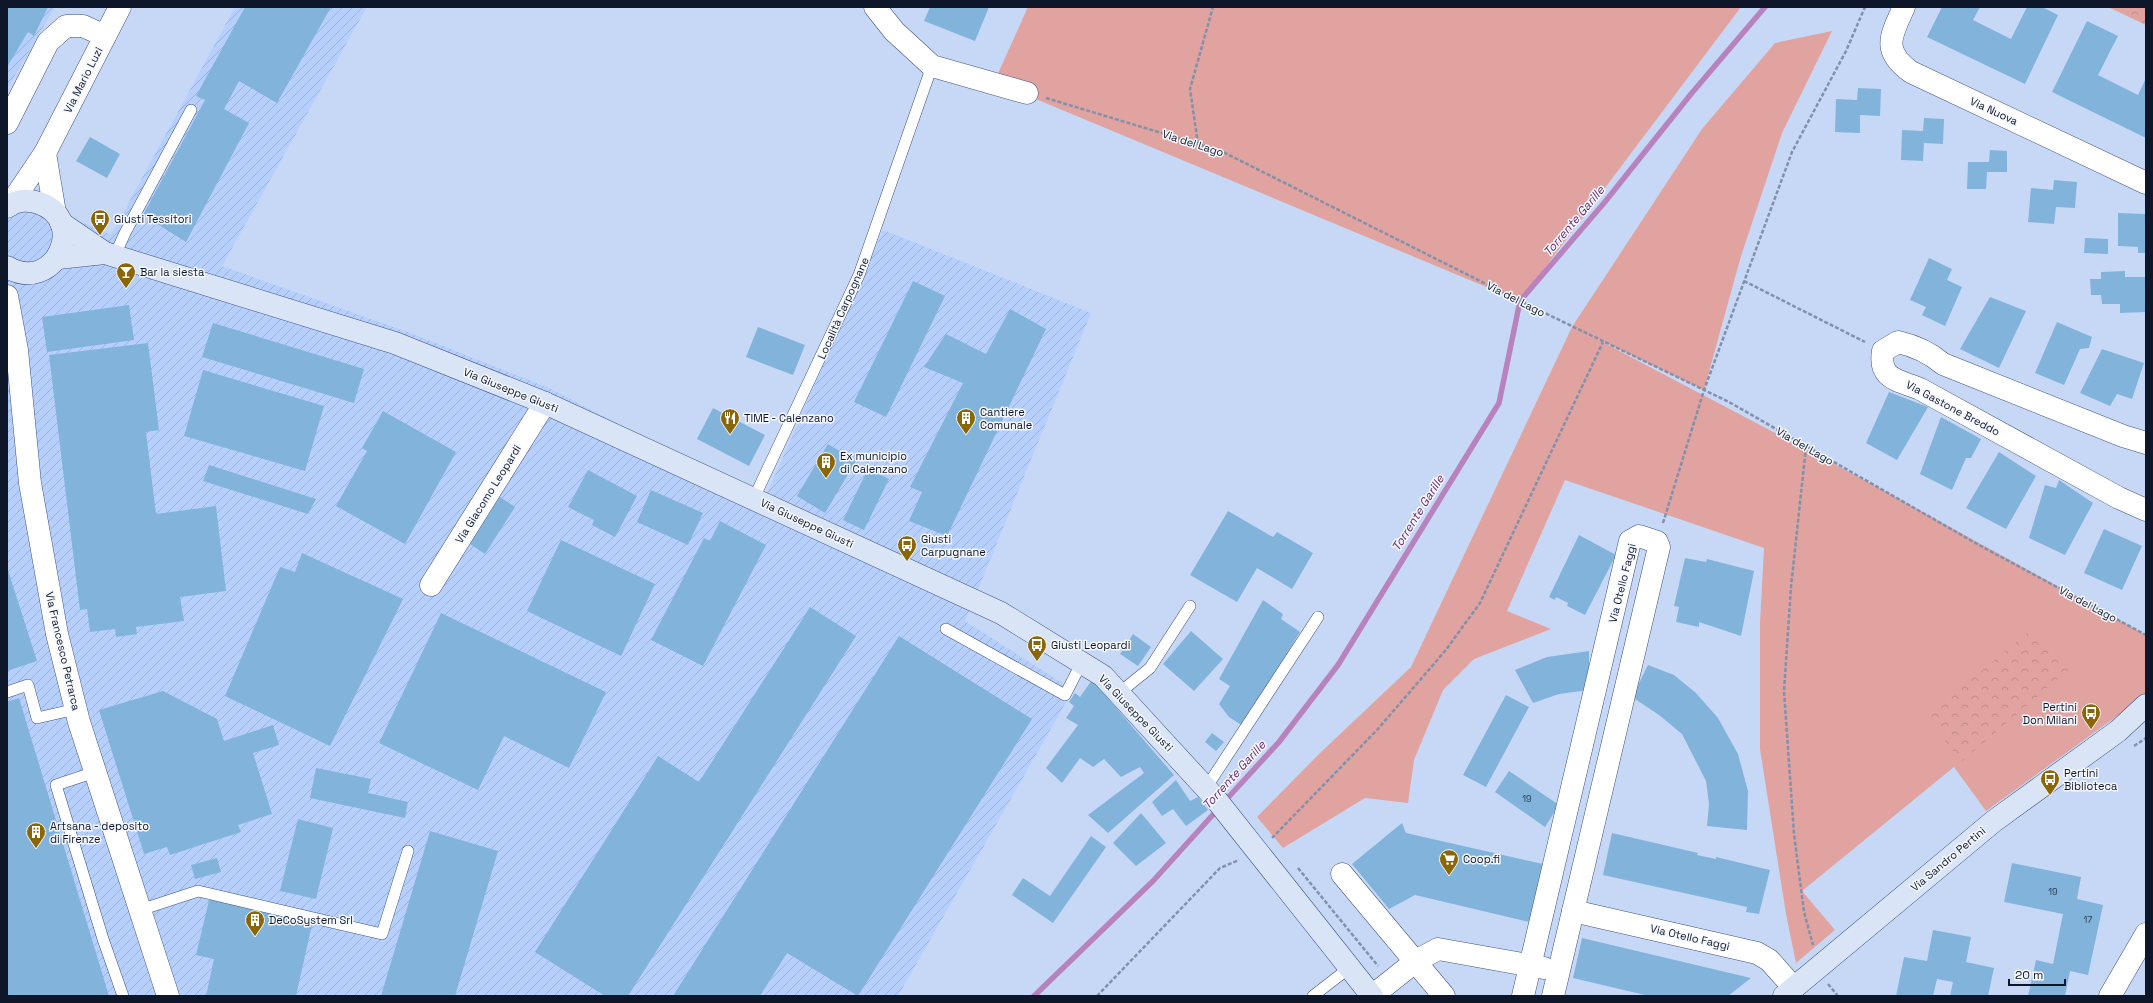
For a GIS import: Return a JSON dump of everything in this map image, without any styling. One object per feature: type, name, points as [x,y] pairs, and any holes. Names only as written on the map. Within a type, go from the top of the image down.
[{"type":"street","name":"Via Mario Luzi","points":[[9,206],[45,153],[120,7]]},
{"type":"street","points":[[875,7],[894,31],[932,66],[1027,93]]},
{"type":"street","name":"Via Nuova","points":[[1904,7],[1893,32],[1891,43],[1898,62],[1911,72],[2146,183]]},
{"type":"street","points":[[7,123],[48,42],[66,26],[83,26],[105,36]]},
{"type":"street","points":[[7,267],[14,271],[26,274],[38,272],[49,266],[58,258],[64,241],[45,153]]},
{"type":"street","name":"Via Giuseppe Giusti","points":[[9,206],[22,201],[34,201],[45,205],[58,218],[110,254],[394,343],[545,403],[1001,613],[1103,676],[1211,793],[1240,832],[1372,996]]},
{"type":"street","name":"Via Giuseppe Giusti","points":[[58,258],[110,254]]},
{"type":"street","name":"Via Francesco Petrarca","points":[[7,296],[17,350],[30,483],[57,634],[76,708],[95,772],[168,996]]},
{"type":"street","points":[[1883,351],[1898,342],[1912,345],[1930,352],[1943,364],[2146,443]]},
{"type":"street","name":"Via Gastone Breddo","points":[[1883,351],[1882,360],[1884,371],[1891,378],[1920,389],[2119,498],[2146,510]]},
{"type":"street","name":"Via Giacomo Leopardi","points":[[431,585],[545,403]]},
{"type":"street","name":"Via Otello Faggi","points":[[1523,996],[1560,846],[1630,541],[1639,536],[1657,542]]},
{"type":"street","points":[[1553,996],[1659,547],[1657,542]]},
{"type":"street","name":"Via Sandro Pertini","points":[[1789,992],[1994,821],[2118,731],[2146,705]]},
{"type":"street","name":"Via Sandro Pertini","points":[[2118,731],[2146,718]]},
{"type":"street","points":[[1560,846],[1586,852]]},
{"type":"street","points":[[1342,874],[1444,996]]},
{"type":"street","name":"Via Otello Faggi","points":[[1573,911],[1757,953],[1769,960],[1789,992]]},
{"type":"street","points":[[2110,996],[2146,934]]},
{"type":"street","points":[[1372,996],[1416,961],[1438,949],[1531,965],[1558,972]]},
{"type":"lane","name":"Località Carpognane","points":[[754,498],[860,275],[932,66]]},
{"type":"lane","points":[[110,254],[125,233],[192,110]]},
{"type":"lane","points":[[1119,693],[1150,668],[1190,606]]},
{"type":"lane","points":[[1211,793],[1237,743],[1318,617]]},
{"type":"lane","points":[[946,629],[1065,695],[1082,662]]},
{"type":"lane","points":[[7,692],[28,685],[37,718],[76,708]]},
{"type":"lane","points":[[95,772],[56,785],[103,939],[123,996]]},
{"type":"lane","points":[[140,910],[198,891],[382,934],[408,851]]},
{"type":"lane","points":[[1313,996],[1349,968]]},
{"type":"path","points":[[1198,144],[1190,89],[1213,7]]},
{"type":"path","points":[[1657,542],[1704,390],[1792,152],[1846,51],[1865,7]]},
{"type":"path","name":"Via del Lago","points":[[1027,93],[1221,151],[1602,342],[1729,402],[1972,541],[2146,635]]},
{"type":"path","points":[[1744,281],[1883,351]]},
{"type":"path","points":[[1098,996],[1220,868],[1241,859],[1273,837],[1377,730],[1445,651],[1480,603],[1602,342]]},
{"type":"path","points":[[1806,447],[1791,587],[1784,691],[1794,834],[1804,912],[1813,946]]},
{"type":"path","points":[[2133,746],[2146,738]]},
{"type":"path","points":[[1269,832],[1278,843]]},
{"type":"path","points":[[1297,866],[1390,981]]},
{"type":"path","points":[[1823,988],[1834,980]]},
{"type":"shaded area","points":[[7,7],[55,7],[7,89]]},
{"type":"shaded area","points":[[235,7],[367,7],[222,266],[413,334],[551,389],[764,500],[883,230],[1091,313],[965,621],[1073,690],[898,996],[7,996],[7,189],[111,235]]},
{"type":"green space","points":[[1028,7],[1741,7],[1520,301],[1007,87],[996,78]]},
{"type":"green space","points":[[2108,7],[2146,7],[2146,25]]},
{"type":"green space","points":[[1832,31],[1782,133],[1741,256],[1704,390],[1587,334],[1870,483],[2146,635],[2146,695],[1986,811],[1954,767],[1802,891],[1835,930],[1796,963],[1786,914],[1760,749],[1760,623],[1764,548],[1565,480],[1507,611],[1551,629],[1474,659],[1443,690],[1414,760],[1408,803],[1365,798],[1283,848],[1257,817],[1319,754],[1411,667],[1572,327],[1702,129],[1775,43]]},
{"type":"green space","points":[[2033,628],[2069,670],[1962,761],[1925,718]]},
{"type":"building","points":[[7,7],[48,7],[34,36],[28,32],[7,67]]},
{"type":"building","points":[[245,7],[331,7],[277,103],[239,81],[224,109],[249,123],[186,242],[143,215],[205,100],[196,96]]},
{"type":"building","points":[[930,7],[989,7],[975,41],[924,21]]},
{"type":"building","points":[[1942,7],[1980,7],[1973,20],[2011,39],[2027,7],[2042,7],[2058,15],[2025,84],[1927,37]]},
{"type":"building","points":[[2087,21],[2118,36],[2098,75],[2138,95],[2146,78],[2146,138],[2052,92]]},
{"type":"building","points":[[1858,88],[1881,89],[1880,116],[1860,115],[1860,133],[1835,132],[1836,99],[1857,100]]},
{"type":"building","points":[[1924,118],[1944,119],[1943,144],[1924,143],[1923,161],[1901,160],[1902,130],[1923,131]]},
{"type":"building","points":[[90,137],[120,154],[107,178],[76,161]]},
{"type":"building","points":[[1990,150],[2007,151],[2007,172],[1987,172],[1986,189],[1967,189],[1968,162],[1989,162]]},
{"type":"building","points":[[2054,180],[2077,182],[2075,208],[2056,207],[2054,224],[2028,222],[2031,188],[2053,190]]},
{"type":"building","points":[[2118,213],[2146,214],[2146,253],[2138,253],[2138,247],[2118,246]]},
{"type":"building","points":[[2085,238],[2108,239],[2108,254],[2084,253]]},
{"type":"building","points":[[1929,258],[1952,269],[1947,280],[1962,287],[1945,326],[1922,315],[1926,307],[1910,300]]},
{"type":"building","points":[[2125,271],[2125,277],[2146,277],[2146,312],[2120,313],[2120,304],[2102,304],[2101,295],[2091,295],[2090,279],[2101,279],[2101,272]]},
{"type":"building","points":[[913,281],[945,296],[886,417],[854,402]]},
{"type":"building","points":[[1990,297],[2026,311],[1999,368],[1960,349]]},
{"type":"building","points":[[129,305],[134,340],[47,352],[42,317]]},
{"type":"building","name":"Cantiere Comunale","points":[[1010,309],[1046,329],[947,536],[909,521],[922,492],[910,487],[963,383],[924,367],[946,334],[986,354]]},
{"type":"building","points":[[2057,322],[2092,337],[2089,348],[2080,349],[2064,385],[2035,373]]},
{"type":"building","points":[[213,323],[364,369],[354,403],[202,357]]},
{"type":"building","points":[[758,327],[805,345],[793,375],[746,357]]},
{"type":"building","points":[[148,343],[159,430],[146,432],[156,514],[216,506],[226,591],[180,597],[184,621],[136,627],[137,634],[116,637],[115,629],[90,632],[87,609],[80,610],[49,355]]},
{"type":"building","points":[[2102,349],[2144,363],[2132,399],[2117,394],[2110,406],[2080,393]]},
{"type":"building","points":[[203,370],[324,406],[305,471],[184,436]]},
{"type":"building","points":[[1889,392],[1928,407],[1897,460],[1866,443]]},
{"type":"building","points":[[713,408],[765,435],[749,466],[697,439]]},
{"type":"building","points":[[383,411],[456,452],[405,544],[336,506],[367,451],[362,448]]},
{"type":"building","points":[[1941,417],[1981,439],[1971,458],[1966,458],[1952,490],[1920,474]]},
{"type":"building","name":"Ex municipio di Calenzano","points":[[828,444],[856,461],[825,513],[797,496]]},
{"type":"building","points":[[1999,452],[2036,476],[2006,529],[1966,508]]},
{"type":"building","points":[[209,465],[316,499],[308,514],[203,481]]},
{"type":"building","points":[[868,469],[889,479],[864,530],[843,520]]},
{"type":"building","points":[[588,470],[637,496],[615,537],[592,525],[594,520],[568,507]]},
{"type":"building","points":[[2059,480],[2093,503],[2065,555],[2029,538],[2045,485],[2056,488]]},
{"type":"building","points":[[651,490],[703,513],[688,545],[637,522]]},
{"type":"building","points":[[500,497],[515,507],[485,554],[470,544]]},
{"type":"building","points":[[1228,511],[1273,537],[1277,532],[1313,553],[1292,589],[1257,568],[1237,602],[1190,575]]},
{"type":"building","points":[[720,521],[766,545],[703,666],[651,640],[704,538],[710,541]]},
{"type":"building","points":[[2104,529],[2142,546],[2122,590],[2084,573]]},
{"type":"building","points":[[1579,535],[1616,555],[1585,615],[1567,606],[1568,603],[1556,597],[1555,600],[1549,597]]},
{"type":"building","points":[[561,540],[655,584],[621,656],[527,611]]},
{"type":"building","points":[[302,553],[403,599],[330,746],[225,696],[280,567],[295,572]]},
{"type":"building","points":[[1685,558],[1706,562],[1707,559],[1754,571],[1741,636],[1699,622],[1699,627],[1676,622],[1679,607],[1674,606]]},
{"type":"building","points":[[7,567],[37,661],[7,671]]},
{"type":"building","points":[[1263,600],[1283,614],[1281,619],[1300,632],[1243,726],[1229,717],[1219,704],[1230,686],[1219,679]]},
{"type":"building","points":[[810,607],[856,636],[628,996],[605,996],[535,952],[658,756],[699,782]]},
{"type":"building","points":[[441,613],[606,692],[569,768],[504,736],[478,790],[379,743]]},
{"type":"building","points":[[1191,631],[1223,659],[1194,691],[1163,664]]},
{"type":"building","points":[[1133,634],[1151,647],[1138,666],[1120,654]]},
{"type":"building","points":[[899,636],[1032,719],[858,996],[787,953],[760,996],[673,996]]},
{"type":"building","points":[[1589,651],[1589,690],[1559,694],[1533,703],[1515,670],[1547,657]]},
{"type":"building","points":[[1648,665],[1674,675],[1696,693],[1718,718],[1738,754],[1748,791],[1747,830],[1707,826],[1709,804],[1706,781],[1682,734],[1659,715],[1632,697]]},
{"type":"building","points":[[1092,680],[1174,775],[1108,833],[1088,815],[1144,773],[1140,767],[1121,777],[1104,759],[1093,767],[1080,758],[1062,783],[1046,768],[1078,725],[1066,718],[1074,706],[1069,702],[1075,693],[1080,697]]},
{"type":"building","points":[[163,691],[217,719],[224,741],[273,725],[279,745],[253,753],[272,814],[238,825],[241,832],[170,855],[167,847],[144,854],[99,710]]},
{"type":"building","points":[[1506,695],[1529,707],[1486,787],[1463,775]]},
{"type":"building","name":"Artsana - deposito di Firenze","points":[[19,698],[109,996],[7,996],[7,702]]},
{"type":"building","points":[[1212,733],[1224,742],[1216,751],[1205,742]]},
{"type":"building","points":[[316,768],[371,779],[368,793],[408,802],[405,818],[310,798]]},
{"type":"building","points":[[1509,771],[1559,805],[1545,827],[1495,792]]},
{"type":"building","points":[[1176,780],[1190,801],[1198,797],[1208,810],[1186,826],[1173,809],[1162,816],[1152,802]]},
{"type":"building","points":[[1141,813],[1166,843],[1136,866],[1113,843]]},
{"type":"building","points":[[298,819],[333,828],[316,899],[280,891]]},
{"type":"building","points":[[1402,823],[1406,833],[1543,864],[1529,922],[1415,895],[1389,909],[1352,864]]},
{"type":"building","points":[[430,831],[498,851],[455,996],[381,996]]},
{"type":"building","points":[[1612,833],[1698,853],[1697,855],[1716,859],[1716,857],[1770,870],[1759,914],[1746,912],[1747,907],[1603,875]]},
{"type":"building","points":[[1091,836],[1106,847],[1053,923],[1012,895],[1023,878],[1050,896]]},
{"type":"building","points":[[217,858],[221,872],[195,879],[191,865]]},
{"type":"building","points":[[2012,863],[2081,877],[2077,899],[2103,905],[2088,975],[2070,971],[2065,996],[2028,996],[2036,960],[2053,964],[2063,914],[2004,902]]},
{"type":"building","name":"DeCoSystem Srl","points":[[210,896],[313,920],[296,996],[206,996],[214,959],[196,955]]},
{"type":"building","points":[[1933,930],[1971,937],[1966,962],[1994,968],[1988,996],[1950,996],[1953,982],[1937,979],[1933,996],[1896,996],[1904,957],[1927,961]]},
{"type":"building","points":[[1582,938],[1751,978],[1728,996],[1649,996],[1573,978]]},
{"type":"waterway","name":"Torrente Garille","points":[[1224,802],[1279,742],[1338,665],[1499,403],[1520,301],[1604,203],[1691,94],[1765,7]]},
{"type":"waterway","name":"Torrente Garille","points":[[1034,996],[1153,881],[1219,808]]},
{"type":"place","name":"Giusti Tessitori","points":[[100,236]]},
{"type":"place","name":"Bar la siesta","points":[[126,289]]},
{"type":"place","name":"TIME - Calenzano","points":[[730,435]]},
{"type":"place","name":"Cantiere Comunale","points":[[966,435]]},
{"type":"place","name":"Ex municipio di Calenzano","points":[[826,479]]},
{"type":"place","name":"Giusti Carpugnane","points":[[907,562]]},
{"type":"place","name":"Giusti Leopardi","points":[[1037,662]]},
{"type":"place","name":"Pertini Don Milani","points":[[2091,730]]},
{"type":"place","name":"Pertini Biblioteca","points":[[2050,796]]},
{"type":"place","name":"Artsana - deposito di Firenze","points":[[36,849]]},
{"type":"place","name":"Coop.fi","points":[[1449,876]]},
{"type":"place","name":"DeCoSystem Srl","points":[[255,937]]}]
